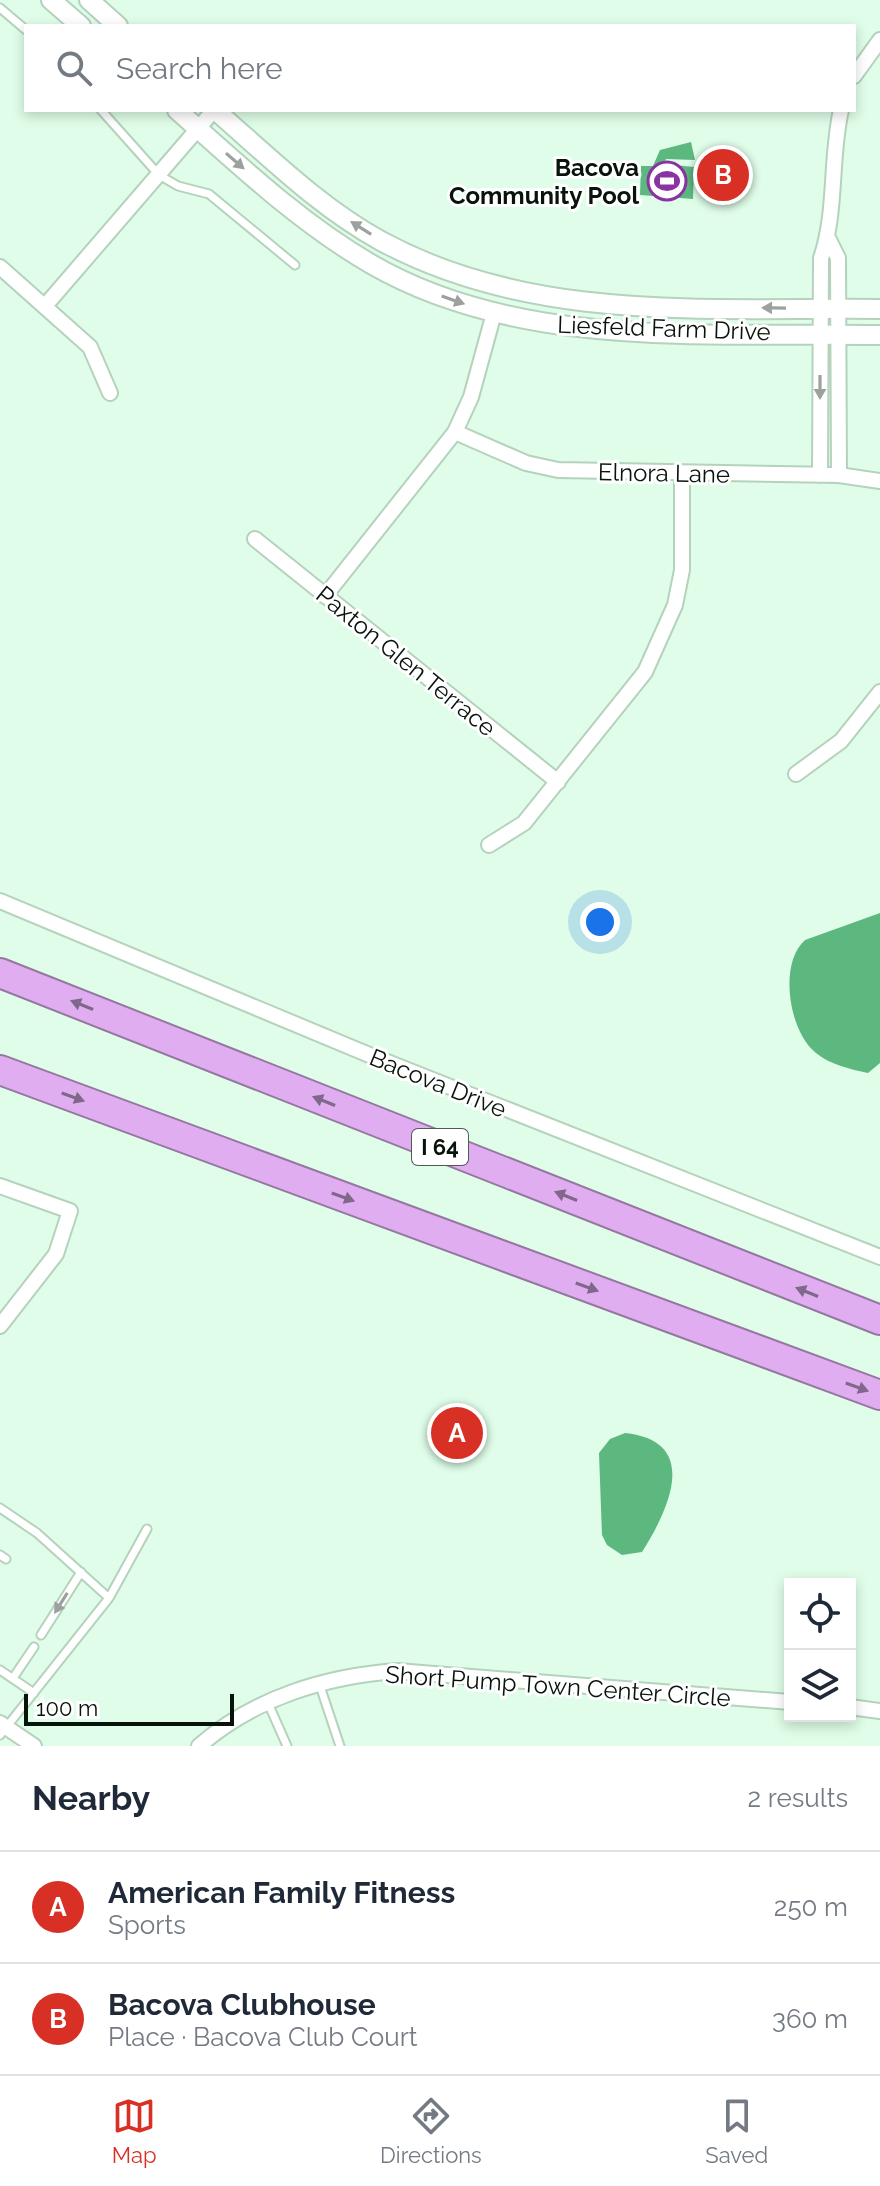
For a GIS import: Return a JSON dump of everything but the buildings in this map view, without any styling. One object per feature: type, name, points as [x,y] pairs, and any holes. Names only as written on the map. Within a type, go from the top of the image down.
[{"type":"highway","name":"I 64","points":[[0,973],[880,1320]]},
{"type":"highway","points":[[0,1070],[880,1395]]},
{"type":"street","points":[[51,0],[79,24]]},
{"type":"street","points":[[89,0],[116,24]]},
{"type":"street","points":[[856,73],[880,40]]},
{"type":"street","name":"Liesfeld Farm Drive","points":[[179,112],[301,219],[338,244],[410,284],[494,313],[606,330],[880,335]]},
{"type":"street","points":[[45,306],[212,112]]},
{"type":"street","name":"Liesfeld Farm Drive","points":[[216,112],[353,224],[417,259],[487,285],[526,295],[597,304],[880,309]]},
{"type":"street","points":[[839,475],[830,334],[830,309],[838,258],[828,238],[831,178],[841,112]]},
{"type":"street","points":[[0,267],[90,347],[98,358],[110,393]]},
{"type":"street","points":[[325,596],[455,432],[471,397],[494,313]]},
{"type":"street","points":[[820,475],[830,334]]},
{"type":"street","name":"Elnora Lane","points":[[455,432],[526,463],[558,470],[839,475],[880,481]]},
{"type":"street","points":[[489,845],[524,823],[624,701],[661,640],[682,570],[682,473]]},
{"type":"street","name":"Paxton Glen Terrace","points":[[255,539],[558,782]]},
{"type":"street","points":[[796,774],[841,741],[880,692]]},
{"type":"street","name":"Bacova Drive","points":[[0,901],[382,1060],[880,1257]]},
{"type":"street","points":[[0,1186],[70,1211],[56,1254],[0,1326]]},
{"type":"street","name":"Short Pump Town Center Circle","points":[[199,1746],[224,1726],[268,1703],[319,1683],[375,1672],[417,1671],[784,1702]]},
{"type":"street","points":[[856,1708],[880,1711]]},
{"type":"street","points":[[2,1728],[34,1746]]},
{"type":"lane","points":[[0,8],[24,28]]},
{"type":"lane","points":[[103,112],[159,175],[178,186],[209,194],[295,265]]},
{"type":"lane","points":[[0,1508],[37,1533],[109,1598]]},
{"type":"lane","points":[[2,1728],[34,1693],[109,1598],[147,1529]]},
{"type":"lane","points":[[41,1635],[81,1572]]},
{"type":"lane","points":[[13,1678],[34,1647]]},
{"type":"lane","points":[[0,1670],[34,1693]]},
{"type":"lane","points":[[319,1683],[340,1746]]},
{"type":"lane","points":[[268,1703],[287,1746]]},
{"type":"shaded area","name":"Bacova Community Pool","points":[[691,142],[695,160],[666,159],[664,164],[694,167],[693,199],[640,195],[641,166],[653,166],[660,150]]},
{"type":"shaded area","points":[[880,913],[880,1063],[868,1073],[828,1061],[807,1043],[794,1014],[789,981],[797,951],[805,940]]},
{"type":"shaded area","points":[[625,1433],[649,1439],[664,1449],[671,1463],[672,1480],[661,1517],[642,1552],[622,1555],[607,1545],[602,1535],[599,1453],[610,1439]]},
{"type":"place","name":"Bacova Clubhouse","points":[[723,175]]},
{"type":"place","name":"Bacova Community Pool","points":[[667,181]]},
{"type":"place","name":"American Family Fitness","points":[[457,1433]]}]
